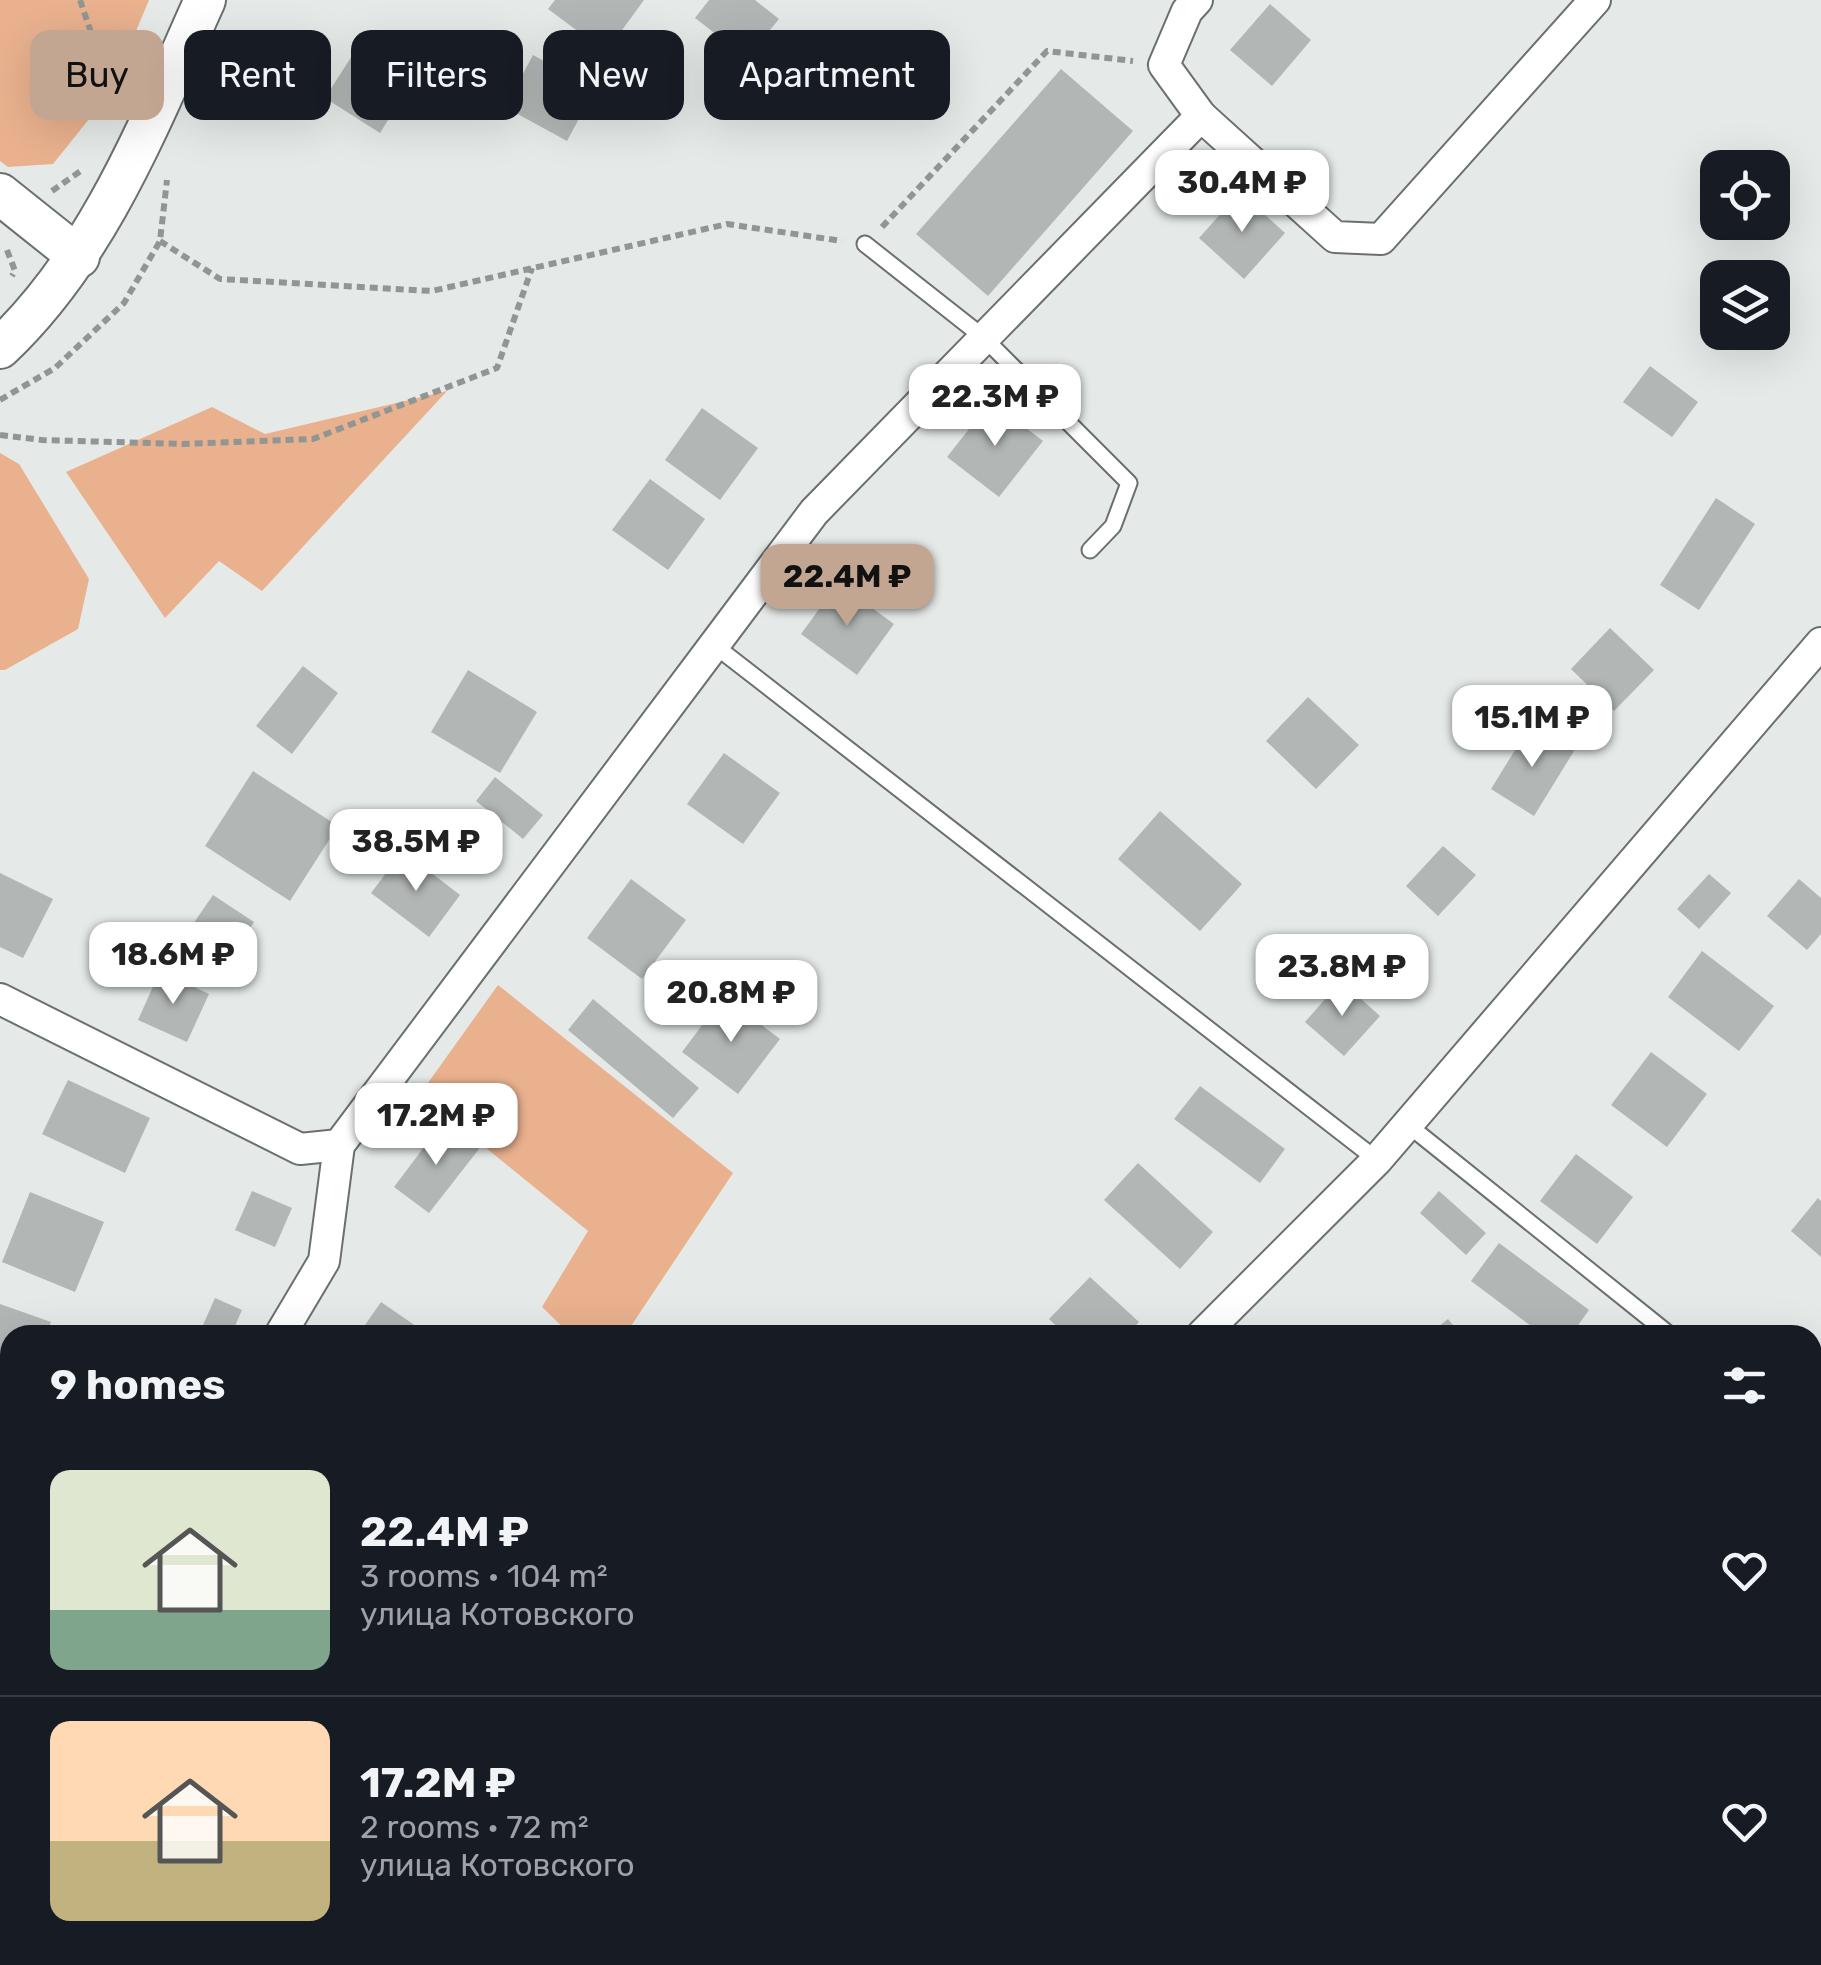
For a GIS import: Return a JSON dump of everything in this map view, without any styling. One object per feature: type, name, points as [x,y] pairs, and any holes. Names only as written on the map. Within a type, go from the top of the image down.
[{"type":"main road","points":[[0,348],[79,257],[158,105],[205,0]]},
{"type":"main road","points":[[0,194],[79,257]]},
{"type":"street","points":[[1197,0],[1187,11],[1164,65],[1201,116],[1335,238],[1381,240],[1595,0]]},
{"type":"street","points":[[286,1325],[324,1261],[338,1146],[814,512],[1201,116]]},
{"type":"street","points":[[1212,1325],[1376,1160],[1821,644]]},
{"type":"street","points":[[0,999],[300,1149],[338,1146]]},
{"type":"lane","points":[[865,244],[984,337],[1129,483],[1113,526],[1090,550]]},
{"type":"lane","points":[[714,645],[1376,1160]]},
{"type":"lane","points":[[1407,1124],[1658,1325]]},
{"type":"path","points":[[80,0],[90,30]]},
{"type":"path","points":[[160,241],[220,279],[432,291],[727,224],[865,244],[1047,51],[1164,65]]},
{"type":"path","points":[[48,193],[92,162]]},
{"type":"path","points":[[0,400],[55,368],[124,304],[160,241],[168,172]]},
{"type":"path","points":[[5,244],[14,271],[7,286]]},
{"type":"path","points":[[0,434],[42,440],[183,444],[313,439],[496,368],[532,268]]},
{"type":"shaded area","points":[[0,0],[149,0],[136,30],[30,30],[30,120],[88,120],[53,164],[8,167],[0,161]]},
{"type":"shaded area","points":[[447,391],[262,591],[219,561],[165,618],[66,472],[212,407],[265,434]]},
{"type":"shaded area","points":[[0,453],[19,464],[89,579],[78,629],[5,670],[0,670]]},
{"type":"shaded area","points":[[498,985],[733,1173],[632,1325],[561,1325],[542,1307],[588,1231],[420,1094]]},
{"type":"building","points":[[555,0],[644,0],[622,30],[576,30],[548,9]]},
{"type":"building","points":[[709,0],[755,0],[779,19],[770,30],[711,30],[695,18]]},
{"type":"building","points":[[1270,4],[1311,40],[1272,86],[1230,50]]},
{"type":"building","points":[[533,55],[543,60],[543,120],[578,120],[567,141],[523,117],[523,74]]},
{"type":"building","points":[[351,57],[351,115],[331,102],[331,89]]},
{"type":"building","points":[[1061,69],[1133,131],[988,296],[916,234]]},
{"type":"building","points":[[360,120],[388,120],[380,133]]},
{"type":"building","points":[[1240,192],[1285,233],[1244,279],[1199,238]]},
{"type":"building","points":[[1650,366],[1698,402],[1672,437],[1623,402]]},
{"type":"building","points":[[991,401],[1043,441],[999,497],[947,457]]},
{"type":"building","points":[[702,408],[758,448],[720,500],[665,460]]},
{"type":"building","points":[[650,479],[705,519],[668,570],[612,530]]},
{"type":"building","points":[[1716,498],[1755,524],[1699,610],[1660,585]]},
{"type":"building","points":[[838,583],[894,624],[857,675],[801,634]]},
{"type":"building","points":[[1610,628],[1654,670],[1614,711],[1571,669]]},
{"type":"building","points":[[303,666],[338,693],[292,754],[256,726]]},
{"type":"building","points":[[468,670],[537,712],[500,773],[431,732]]},
{"type":"building","points":[[1308,697],[1359,745],[1316,789],[1266,741]]},
{"type":"building","points":[[1531,724],[1574,751],[1534,816],[1491,789]]},
{"type":"building","points":[[724,753],[780,793],[743,844],[687,804]]},
{"type":"building","points":[[253,771],[338,826],[290,901],[205,846]]},
{"type":"building","points":[[495,777],[543,815],[523,839],[476,801]]},
{"type":"building","points":[[1160,811],[1242,884],[1200,931],[1118,859]]},
{"type":"building","points":[[1443,846],[1476,875],[1438,916],[1406,886]]},
{"type":"building","points":[[403,851],[460,895],[429,937],[371,893]]},
{"type":"building","points":[[0,873],[53,899],[23,958],[0,947]]},
{"type":"building","points":[[1709,874],[1731,893],[1699,929],[1677,909]]},
{"type":"building","points":[[631,879],[686,920],[642,979],[587,938]]},
{"type":"building","points":[[1799,879],[1821,898],[1821,934],[1807,950],[1767,916]]},
{"type":"building","points":[[213,895],[254,922],[224,967],[182,940]]},
{"type":"building","points":[[1702,951],[1774,1006],[1739,1051],[1668,997]]},
{"type":"building","points":[[160,971],[209,994],[187,1042],[138,1020]]},
{"type":"building","points":[[1341,981],[1380,1016],[1344,1056],[1305,1022]]},
{"type":"building","points":[[724,996],[780,1039],[738,1094],[682,1052]]},
{"type":"building","points":[[593,999],[699,1088],[673,1118],[568,1030]]},
{"type":"building","points":[[1651,1052],[1707,1094],[1667,1147],[1611,1105]]},
{"type":"building","points":[[68,1080],[150,1118],[125,1173],[42,1134]]},
{"type":"building","points":[[1200,1086],[1285,1149],[1260,1183],[1174,1119]]},
{"type":"building","points":[[443,1122],[479,1149],[429,1213],[394,1187]]},
{"type":"building","points":[[1576,1154],[1633,1197],[1597,1244],[1540,1201]]},
{"type":"building","points":[[1138,1163],[1213,1232],[1180,1269],[1104,1200]]},
{"type":"building","points":[[252,1191],[292,1208],[275,1247],[235,1230]]},
{"type":"building","points":[[1439,1191],[1486,1233],[1466,1255],[1420,1213]]},
{"type":"building","points":[[30,1192],[104,1222],[75,1292],[2,1262]]},
{"type":"building","points":[[1818,1198],[1821,1201],[1821,1257],[1791,1231]]},
{"type":"building","points":[[1499,1243],[1589,1310],[1578,1325],[1530,1325],[1471,1281]]},
{"type":"building","points":[[1090,1277],[1139,1322],[1055,1325],[1049,1319]]},
{"type":"building","points":[[215,1298],[242,1310],[235,1325],[203,1325]]},
{"type":"building","points":[[381,1302],[414,1325],[365,1325]]},
{"type":"building","points":[[0,1304],[51,1322],[50,1325],[0,1325]]}]
